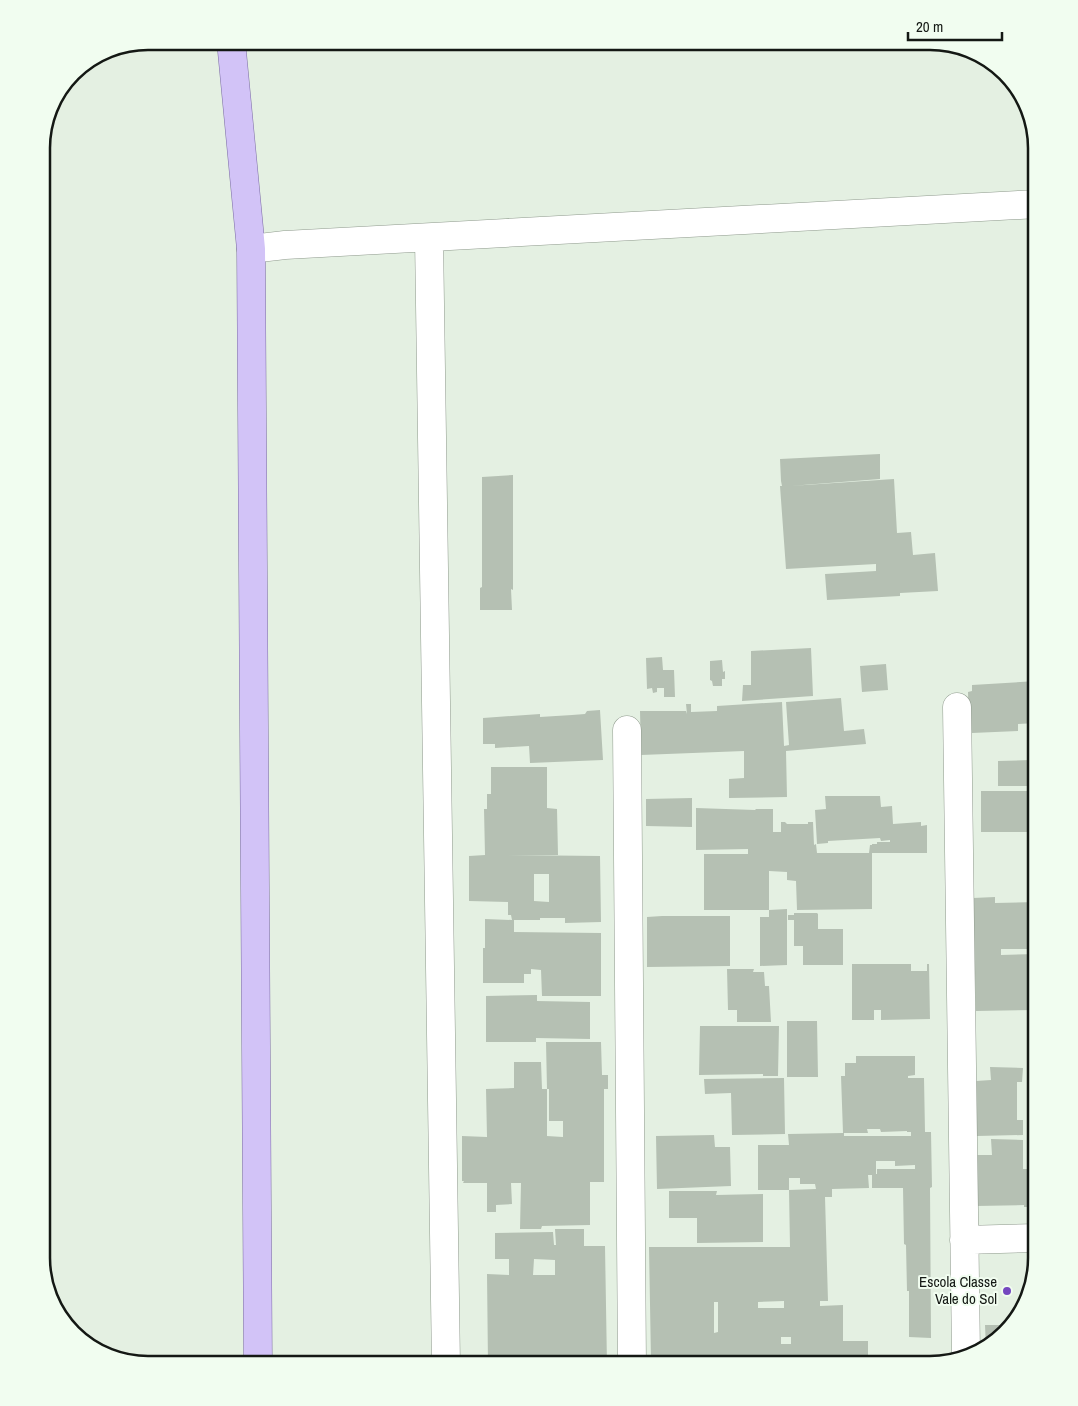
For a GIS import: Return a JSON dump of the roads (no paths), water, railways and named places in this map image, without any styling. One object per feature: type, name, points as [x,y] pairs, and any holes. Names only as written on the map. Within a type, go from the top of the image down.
[{"type":"main road","points":[[232,50],[250,248],[258,1356]]},
{"type":"street","points":[[250,248],[1028,205]]},
{"type":"street","points":[[429,238],[446,1356]]},
{"type":"street","points":[[956,707],[966,1349]]},
{"type":"street","points":[[627,730],[632,1356]]},
{"type":"street","points":[[964,1240],[1028,1238]]},
{"type":"place","name":"Escola Classe Vale do Sol","points":[[1007,1291]]}]
